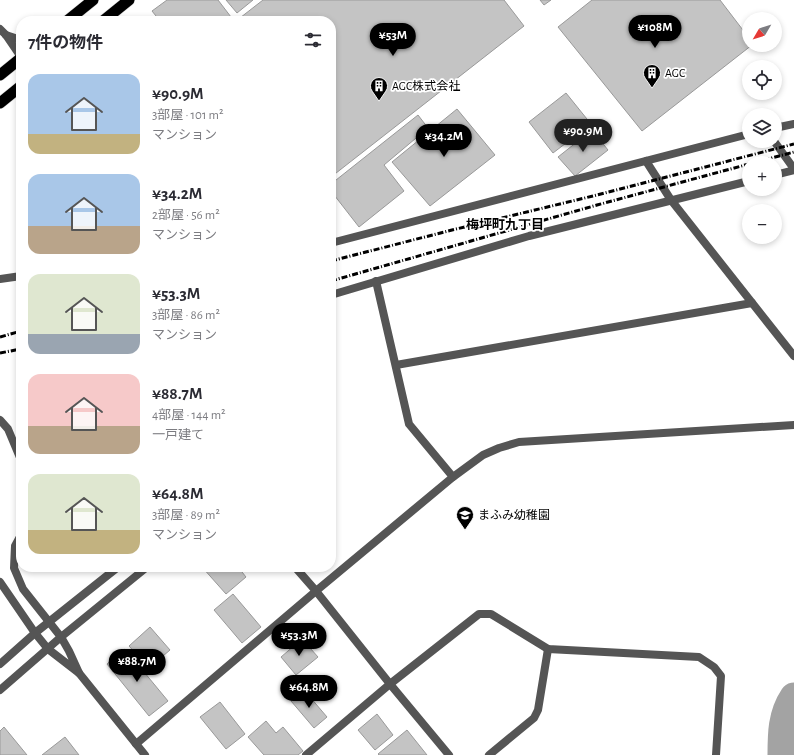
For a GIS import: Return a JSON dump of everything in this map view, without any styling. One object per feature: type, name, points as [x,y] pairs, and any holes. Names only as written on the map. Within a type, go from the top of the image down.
[{"type":"highway","points":[[73,16],[93,0]]},
{"type":"highway","points":[[109,16],[129,0]]},
{"type":"highway","points":[[0,75],[16,61]]},
{"type":"highway","points":[[0,103],[16,90]]},
{"type":"street","points":[[3,32],[16,38]]},
{"type":"street","points":[[3,32],[16,50]]},
{"type":"street","points":[[782,127],[794,124]]},
{"type":"street","points":[[336,242],[742,136]]},
{"type":"street","points":[[779,148],[794,170],[782,173]]},
{"type":"street","points":[[646,162],[672,200],[794,356]]},
{"type":"street","points":[[336,293],[529,236],[742,183]]},
{"type":"street","points":[[0,279],[16,277]]},
{"type":"street","points":[[376,281],[409,424],[453,478]]},
{"type":"street","points":[[396,365],[752,303]]},
{"type":"street","points":[[0,420],[8,429],[16,448]]},
{"type":"street","points":[[136,744],[316,591],[483,455],[519,442],[794,425]]},
{"type":"street","points":[[16,544],[14,568],[23,589],[61,637],[79,673]]},
{"type":"street","points":[[0,664],[35,633],[112,572]]},
{"type":"street","points":[[0,690],[61,637],[141,572]]},
{"type":"street","points":[[299,572],[449,755]]},
{"type":"street","points":[[0,582],[35,633],[48,649],[79,673],[145,755]]},
{"type":"street","points":[[307,755],[390,684],[479,614],[491,614],[548,649],[699,657],[714,667],[721,676],[716,755]]},
{"type":"street","points":[[488,755],[534,718],[538,710],[548,649]]},
{"type":"building","points":[[167,0],[218,0],[230,16],[156,16],[152,11]]},
{"type":"building","points":[[226,0],[253,0],[237,13]]},
{"type":"building","name":"AGC株式会社","points":[[263,0],[504,0],[524,26],[336,173],[336,16],[242,16]]},
{"type":"building","points":[[540,0],[551,0],[544,5]]},
{"type":"building","name":"AGC","points":[[592,0],[720,0],[742,29],[743,52],[642,131],[558,27]]},
{"type":"building","points":[[566,93],[591,124],[553,153],[529,122]]},
{"type":"building","points":[[457,109],[495,155],[430,206],[392,162]]},
{"type":"building","points":[[418,115],[428,128],[384,165],[404,191],[359,227],[336,197],[336,180]]},
{"type":"building","points":[[592,130],[608,150],[575,176],[558,157]]},
{"type":"building","points":[[206,572],[242,572],[246,577],[226,594]]},
{"type":"building","points":[[233,594],[261,627],[242,643],[214,610]]},
{"type":"building","points":[[150,627],[170,650],[149,668],[129,646]]},
{"type":"building","points":[[302,639],[318,657],[296,675],[281,657]]},
{"type":"building","points":[[125,649],[168,701],[149,716],[107,664]]},
{"type":"building","points":[[304,690],[327,717],[314,728],[291,701]]},
{"type":"building","points":[[220,702],[245,734],[226,749],[200,717]]},
{"type":"building","points":[[377,714],[393,735],[375,750],[358,730]]},
{"type":"building","points":[[266,721],[276,733],[283,727],[303,751],[298,755],[264,755],[248,737]]},
{"type":"building","points":[[4,727],[27,755],[0,755],[0,731]]},
{"type":"building","points":[[407,730],[427,755],[378,754]]},
{"type":"building","points":[[65,737],[79,755],[42,755]]},
{"type":"waterway","points":[[782,755],[785,718],[794,697]]},
{"type":"railway","points":[[336,260],[794,144]]},
{"type":"railway","points":[[779,156],[794,152]]},
{"type":"railway","points":[[336,280],[597,205],[742,166]]},
{"type":"railway","points":[[0,337],[16,332]]},
{"type":"railway","points":[[0,353],[16,350]]},
{"type":"place","name":"AGC","points":[[652,88]]},
{"type":"place","name":"AGC株式会社","points":[[379,101]]},
{"type":"place","name":"まふみ幼稚園","points":[[465,530]]},
{"type":"district","name":"梅坪町九丁目","points":[[505,224]]}]
